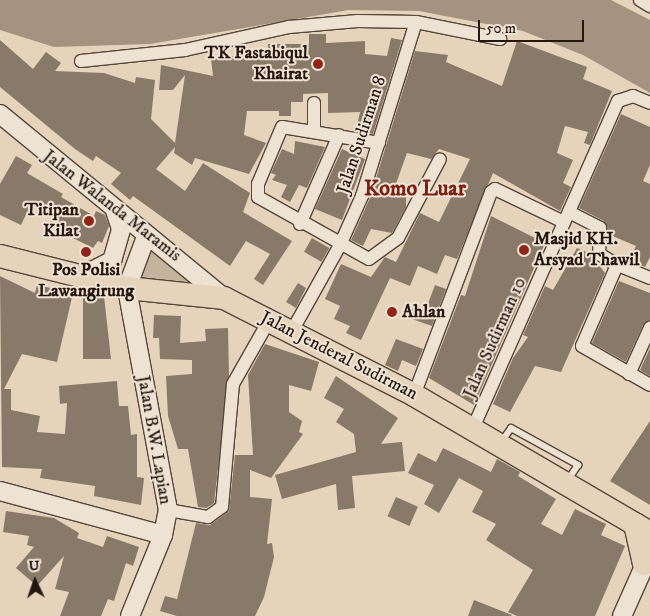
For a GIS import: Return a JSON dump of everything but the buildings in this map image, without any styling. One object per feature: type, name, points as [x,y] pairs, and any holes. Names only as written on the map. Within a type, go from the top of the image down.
[{"type":"highway","name":"Jalan Jenderal Sudirman","points":[[0,256],[127,288],[224,298],[270,319],[414,395],[643,529]]},
{"type":"highway","points":[[643,529],[647,558]]},
{"type":"street","points":[[640,0],[650,6]]},
{"type":"street","points":[[81,61],[185,50],[289,28],[416,22],[500,39]]},
{"type":"street","name":"Jalan Sudirman 8","points":[[292,331],[340,245],[379,144],[416,22]]},
{"type":"street","name":"Jalan Sudirman 10","points":[[473,428],[618,101],[633,96],[650,103]]},
{"type":"street","points":[[314,103],[314,131]]},
{"type":"street","name":"Jalan Walanda Maramis","points":[[0,114],[115,211],[224,298]]},
{"type":"street","points":[[379,144],[339,135],[280,128],[257,188],[260,201],[300,224],[369,259],[387,249],[406,224],[440,159]]},
{"type":"street","points":[[300,224],[339,135]]},
{"type":"street","points":[[414,395],[493,190],[600,228],[599,254],[618,265],[650,278]]},
{"type":"street","points":[[82,276],[112,261],[121,229],[115,211]]},
{"type":"street","points":[[127,288],[146,236]]},
{"type":"street","points":[[618,265],[582,346],[650,385]]},
{"type":"street","name":"Jalan B.W. Lapian","points":[[127,288],[168,510],[163,535],[130,616]]},
{"type":"street","points":[[168,510],[208,517],[222,506],[233,384],[270,319]]},
{"type":"street","points":[[629,374],[650,328]]},
{"type":"street","points":[[0,491],[163,535]]},
{"type":"street","points":[[622,616],[647,558]]},
{"type":"shaded area","points":[[0,0],[611,0],[650,20],[650,93],[583,55],[523,31],[419,11],[349,10],[150,44],[54,47],[0,30]]},
{"type":"shaded area","points":[[147,243],[217,296],[133,285]]},
{"type":"place","name":"TK Fastabiqul Khairat","points":[[318,64]]},
{"type":"place","name":"Titipan Kilat","points":[[89,221]]},
{"type":"place","name":"Masjid KH. Arsyad Thawil","points":[[524,250]]},
{"type":"place","name":"Pos Polisi Lawangirung","points":[[86,252]]},
{"type":"place","name":"Ahlan","points":[[392,312]]},
{"type":"district","name":"Komo Luar","points":[[415,189]]}]
